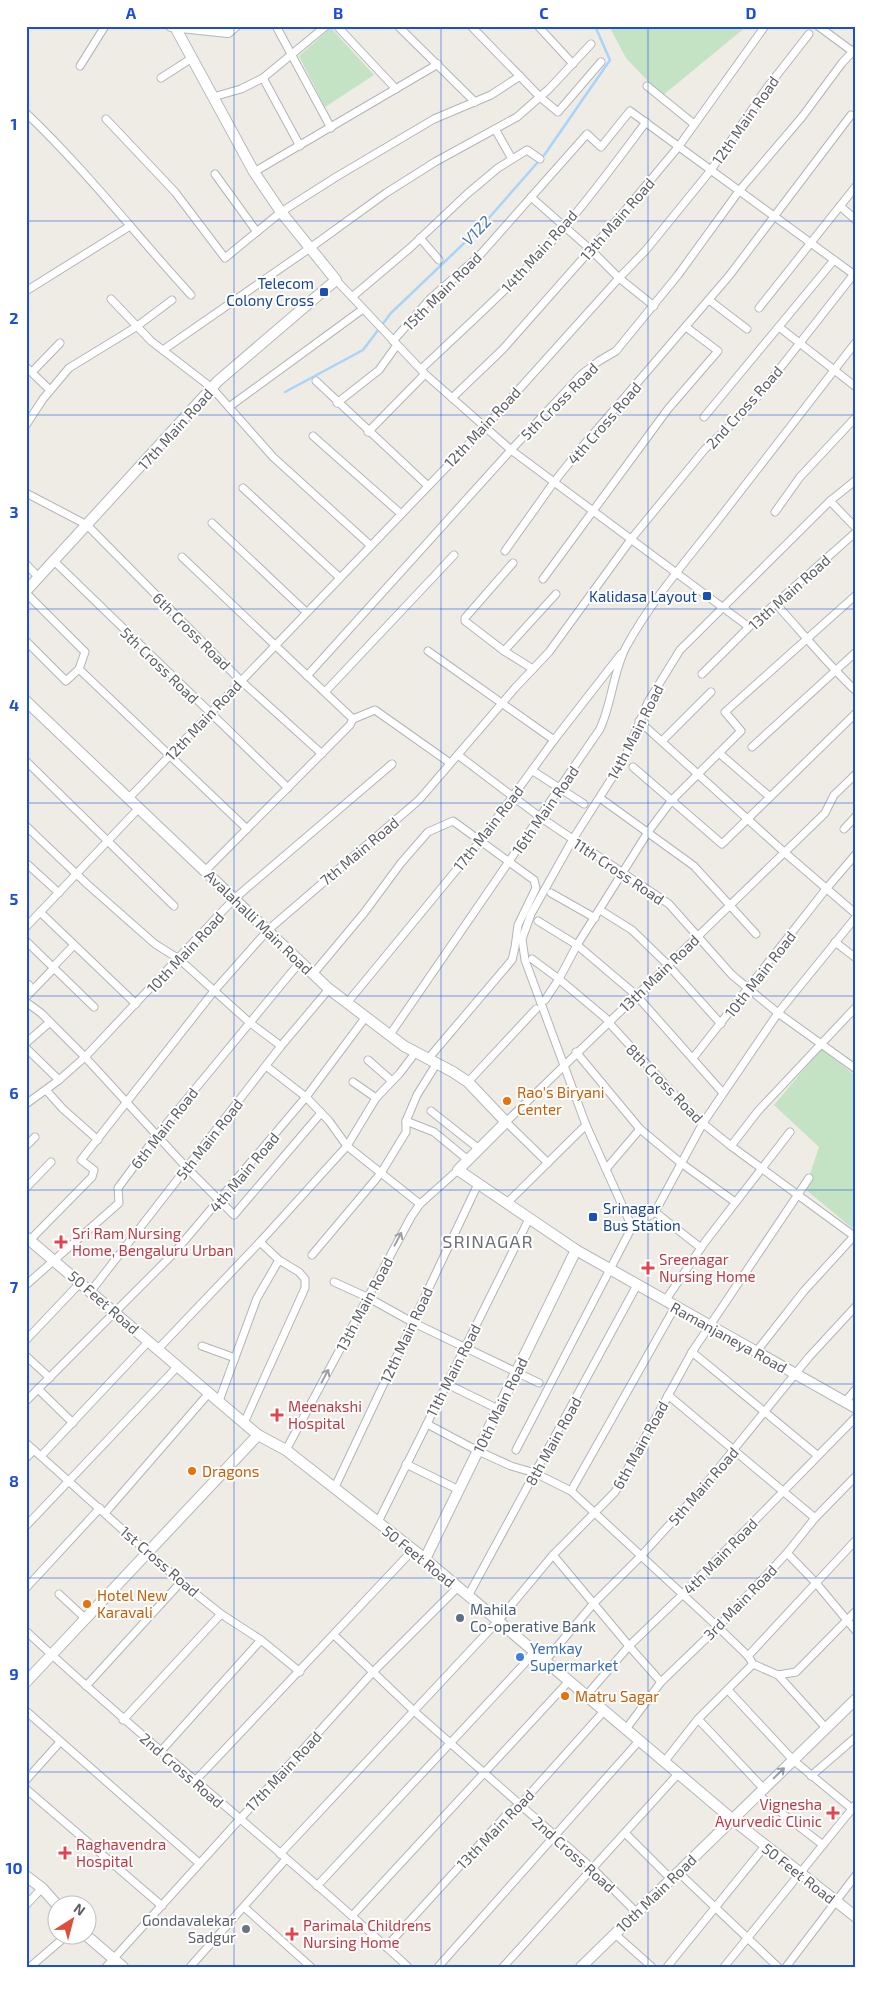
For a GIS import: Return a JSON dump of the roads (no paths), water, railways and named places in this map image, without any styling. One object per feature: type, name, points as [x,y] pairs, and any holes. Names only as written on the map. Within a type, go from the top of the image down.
[{"type":"street","points":[[80,66],[105,26]]},
{"type":"street","points":[[170,26],[228,32],[235,26]]},
{"type":"street","points":[[276,26],[332,128]]},
{"type":"street","points":[[213,97],[241,89],[263,78],[326,26]]},
{"type":"street","points":[[337,26],[396,89]]},
{"type":"street","points":[[398,26],[475,102]]},
{"type":"street","points":[[471,26],[540,97],[558,112],[592,76],[600,62]]},
{"type":"street","points":[[538,26],[573,64]]},
{"type":"street","name":"13th Main Road","points":[[452,398],[503,349],[591,250],[679,146],[765,26]]},
{"type":"street","points":[[818,26],[854,49]]},
{"type":"street","points":[[175,27],[254,172],[281,212],[336,280],[395,343],[423,372],[511,450],[632,538],[749,627]]},
{"type":"street","name":"12th Main Road","points":[[129,798],[400,513],[485,427],[646,250],[711,170],[766,89],[809,34]]},
{"type":"street","points":[[162,350],[386,193],[435,162],[517,117],[540,97],[591,44]]},
{"type":"street","name":"5th Cross Road","points":[[307,676],[582,374],[598,361],[616,351],[654,306],[739,191],[802,117],[854,49]]},
{"type":"street","points":[[160,78],[192,58]]},
{"type":"street","points":[[254,172],[332,128],[438,64]]},
{"type":"street","points":[[106,119],[175,192],[225,258],[281,212],[402,137],[434,119],[491,95],[520,76]]},
{"type":"street","points":[[263,78],[300,146]]},
{"type":"street","points":[[647,86],[694,124]]},
{"type":"street","name":"15th Main Road","points":[[337,403],[379,370],[395,343],[430,299],[479,256],[587,134],[601,147],[630,111],[646,122]]},
{"type":"street","points":[[26,113],[56,141],[90,178],[192,295]]},
{"type":"street","name":"4th Cross Road","points":[[504,551],[582,446],[710,300],[851,115]]},
{"type":"street","points":[[646,122],[855,275]]},
{"type":"street","name":"14th Main Road","points":[[368,432],[423,372],[504,291],[564,226],[608,173],[646,122]]},
{"type":"street","points":[[495,129],[512,159]]},
{"type":"street","points":[[352,297],[498,168],[527,150],[540,159]]},
{"type":"street","points":[[215,174],[256,232]]},
{"type":"street","points":[[759,308],[856,186]]},
{"type":"street","points":[[531,197],[591,250],[619,278],[654,306]]},
{"type":"street","points":[[840,206],[856,220]]},
{"type":"street","points":[[26,291],[130,226]]},
{"type":"street","points":[[420,238],[439,260]]},
{"type":"street","points":[[704,417],[834,260]]},
{"type":"street","name":"2nd Cross Road","points":[[632,538],[705,449],[733,423],[758,395],[855,275]]},
{"type":"street","name":"17th Main Road","points":[[26,592],[212,388],[336,280]]},
{"type":"street","points":[[111,299],[136,327],[162,350],[212,388],[273,457],[370,545]]},
{"type":"street","points":[[26,425],[68,368],[136,327],[172,300]]},
{"type":"street","points":[[710,300],[747,328]]},
{"type":"street","points":[[229,407],[363,309]]},
{"type":"street","points":[[543,579],[668,409],[718,351],[686,327]]},
{"type":"street","points":[[779,327],[856,387]]},
{"type":"street","points":[[676,573],[856,342]]},
{"type":"street","points":[[32,372],[60,343]]},
{"type":"street","points":[[26,366],[50,390]]},
{"type":"street","points":[[316,382],[427,485]]},
{"type":"street","points":[[775,512],[800,477],[856,417]]},
{"type":"street","points":[[313,436],[400,513]]},
{"type":"street","name":"14th Main Road","points":[[632,1227],[586,1125],[525,960],[522,940],[523,932],[573,839],[626,754],[639,721],[658,685],[680,650],[830,501],[856,480]]},
{"type":"street","points":[[243,488],[339,577]]},
{"type":"street","name":"6th Cross Road","points":[[26,493],[87,525],[240,680],[322,754]]},
{"type":"street","points":[[830,501],[856,528]]},
{"type":"street","points":[[212,523],[306,612]]},
{"type":"street","name":"13th Main Road","points":[[702,674],[775,603],[856,532]]},
{"type":"street","name":"7th Main Road","points":[[27,1238],[92,1177],[94,1170],[81,1160],[214,991],[268,930],[419,800],[502,702],[549,652],[632,538]]},
{"type":"street","points":[[325,692],[454,555]]},
{"type":"street","points":[[182,557],[351,716]]},
{"type":"street","name":"5th Cross Road","points":[[54,561],[288,788]]},
{"type":"street","points":[[513,563],[465,618],[466,621],[504,651],[532,669]]},
{"type":"street","points":[[26,564],[39,578]]},
{"type":"street","name":"16th Main Road","points":[[389,1036],[560,788],[604,720],[610,692],[625,650],[632,636],[676,573]]},
{"type":"street","points":[[26,592],[84,652],[79,669],[66,681],[26,642]]},
{"type":"street","points":[[504,651],[556,594]]},
{"type":"street","points":[[545,1000],[648,832],[672,800],[741,731],[725,712],[856,595]]},
{"type":"street","points":[[775,603],[807,637],[835,672],[856,692]]},
{"type":"street","name":"17th Main Road","points":[[347,1003],[481,840],[554,740],[625,650]]},
{"type":"street","points":[[428,651],[554,740]]},
{"type":"street","points":[[752,747],[856,652]]},
{"type":"street","points":[[79,669],[248,828]]},
{"type":"street","points":[[662,741],[711,692]]},
{"type":"street","name":"Avalahalli Main Road","points":[[26,701],[329,989],[389,1036],[415,1053],[433,1061],[468,1082],[506,1122]]},
{"type":"street","points":[[351,716],[375,710],[450,764]]},
{"type":"street","points":[[633,767],[722,844],[856,713]]},
{"type":"street","points":[[205,871],[350,725],[351,716]]},
{"type":"street","points":[[516,1450],[632,1227],[655,1212],[703,1123],[778,1013],[856,916],[639,721]]},
{"type":"street","points":[[718,753],[770,797]]},
{"type":"street","name":"11th Cross Road","points":[[458,755],[540,817],[668,904],[732,974],[778,1013],[856,1069]]},
{"type":"street","points":[[26,761],[174,906]]},
{"type":"street","name":"10th Main Road","points":[[26,1104],[59,1080],[85,1057],[234,899],[392,764]]},
{"type":"street","points":[[532,771],[584,804]]},
{"type":"street","name":"13th Main Road","points":[[286,1450],[402,1231],[420,1204],[458,1170],[576,1052],[818,820],[825,813],[834,795],[856,774]]},
{"type":"street","points":[[600,798],[694,866],[756,934]]},
{"type":"street","points":[[26,927],[138,808]]},
{"type":"street","points":[[844,829],[856,816]]},
{"type":"street","points":[[312,1255],[382,1173],[406,1132],[406,1121],[433,1061],[512,960],[518,925],[536,888],[536,883],[481,840],[453,821],[428,832],[313,974]]},
{"type":"street","points":[[26,826],[155,944],[179,959],[249,1022],[281,1046]]},
{"type":"street","name":"10th Main Road","points":[[693,1058],[826,889],[856,854]]},
{"type":"street","points":[[26,863],[59,893]]},
{"type":"street","points":[[552,893],[594,918]]},
{"type":"street","points":[[600,910],[632,930],[668,965],[721,1024]]},
{"type":"street","points":[[40,912],[136,1004]]},
{"type":"street","points":[[538,921],[577,946],[636,995],[724,1093]]},
{"type":"street","points":[[26,941],[94,1007]]},
{"type":"street","points":[[835,942],[856,958]]},
{"type":"street","points":[[26,998],[74,945]]},
{"type":"street","name":"8th Cross Road","points":[[532,959],[609,1021],[611,1026],[695,1117],[762,1169],[855,1235]]},
{"type":"street","name":"6th Main Road","points":[[26,1285],[119,1203],[118,1188],[158,1134],[300,962]]},
{"type":"street","points":[[26,982],[29,985],[26,989]]},
{"type":"street","name":"5th Main Road","points":[[91,1291],[186,1166],[281,1046],[329,989]]},
{"type":"street","points":[[26,1002],[50,1022],[85,1057],[234,1215],[321,1113]]},
{"type":"street","points":[[732,1146],[758,1111],[856,1007]]},
{"type":"street","points":[[468,1082],[536,1009]]},
{"type":"street","name":"4th Main Road","points":[[26,1401],[174,1253],[306,1097],[365,1018]]},
{"type":"street","points":[[26,1043],[50,1022]]},
{"type":"street","points":[[26,1048],[59,1080]]},
{"type":"street","points":[[576,1052],[640,1129],[735,1202]]},
{"type":"street","points":[[158,1349],[260,1242],[347,1146],[376,1098],[415,1053]]},
{"type":"street","points":[[368,1060],[392,1081]]},
{"type":"street","points":[[266,1066],[306,1097],[347,1146],[420,1204]]},
{"type":"street","points":[[353,1082],[376,1098]]},
{"type":"street","points":[[46,1090],[63,1109],[98,1140]]},
{"type":"street","points":[[431,1111],[479,1149]]},
{"type":"street","points":[[406,1121],[434,1132],[468,1160]]},
{"type":"street","points":[[506,1122],[548,1163]]},
{"type":"street","points":[[507,1203],[586,1125]]},
{"type":"street","points":[[606,1169],[640,1129]]},
{"type":"street","points":[[665,1301],[735,1202],[790,1132]]},
{"type":"street","points":[[26,1146],[35,1137]]},
{"type":"street","points":[[26,1188],[51,1162]]},
{"type":"street","points":[[458,1170],[530,1219]]},
{"type":"street","name":"6th Main Road","points":[[498,1621],[553,1555],[615,1492],[692,1352],[809,1178]]},
{"type":"street","name":"12th Main Road","points":[[335,1487],[478,1184]]},
{"type":"street","points":[[655,1212],[701,1248]]},
{"type":"street","name":"Ramanjaneya Road","points":[[530,1219],[576,1250],[856,1408]]},
{"type":"street","name":"11th Main Road","points":[[378,1522],[530,1219]]},
{"type":"street","points":[[756,1352],[804,1291],[855,1235]]},
{"type":"street","name":"50 Feet Road","points":[[27,1238],[81,1282],[244,1423],[258,1434],[286,1450],[425,1559],[732,1819],[856,1917]]},
{"type":"street","points":[[244,1423],[305,1288],[305,1279],[288,1264],[279,1260],[260,1242]]},
{"type":"street","name":"10th Main Road","points":[[425,1559],[576,1250]]},
{"type":"street","points":[[219,1401],[257,1298],[279,1260]]},
{"type":"street","points":[[26,1340],[81,1282]]},
{"type":"street","points":[[334,1282],[539,1383]]},
{"type":"street","name":"8th Main Road","points":[[468,1596],[637,1285]]},
{"type":"street","points":[[571,1491],[675,1306]]},
{"type":"street","name":"5th Main Road","points":[[545,1661],[594,1603],[700,1491],[796,1374],[856,1306]]},
{"type":"street","points":[[41,1456],[150,1341]]},
{"type":"street","points":[[202,1346],[235,1358]]},
{"type":"street","points":[[692,1352],[817,1455]]},
{"type":"street","points":[[26,1356],[50,1378]]},
{"type":"street","points":[[26,1526],[178,1366]]},
{"type":"street","points":[[447,1384],[498,1409]]},
{"type":"street","points":[[38,1389],[73,1423]]},
{"type":"street","points":[[845,1402],[856,1389]]},
{"type":"street","points":[[26,1588],[102,1510],[209,1393]]},
{"type":"street","points":[[668,1395],[815,1518]]},
{"type":"street","name":"4th Main Road","points":[[586,1696],[629,1646],[682,1595],[856,1417]]},
{"type":"street","points":[[427,1424],[478,1451],[511,1466],[535,1473],[571,1491],[718,1627],[748,1656],[753,1664],[778,1675],[826,1728]]},
{"type":"street","points":[[26,1682],[258,1434]]},
{"type":"street","name":"1st Cross Road","points":[[26,1443],[181,1582],[221,1614],[261,1640],[300,1672]]},
{"type":"street","points":[[26,1458],[34,1450]]},
{"type":"street","points":[[406,1464],[459,1490]]},
{"type":"street","name":"3rd Main Road","points":[[626,1730],[661,1682],[718,1627],[787,1553],[815,1518],[856,1476]]},
{"type":"street","points":[[748,1656],[856,1540]]},
{"type":"street","points":[[195,1781],[300,1672],[413,1550]]},
{"type":"street","points":[[787,1553],[816,1583],[856,1631]]},
{"type":"street","points":[[553,1555],[661,1682]]},
{"type":"street","points":[[86,1686],[181,1582]]},
{"type":"street","name":"17th Main Road","points":[[114,1959],[238,1819],[374,1672],[458,1587]]},
{"type":"street","points":[[59,1594],[86,1618]]},
{"type":"street","points":[[778,1675],[796,1672],[856,1611]]},
{"type":"street","points":[[123,1720],[221,1614]]},
{"type":"street","points":[[190,1967],[244,1906],[283,1856],[498,1621]]},
{"type":"street","name":"2nd Cross Road","points":[[26,1631],[123,1720],[283,1856],[408,1967]]},
{"type":"street","name":"2nd Cross Road","points":[[334,1635],[414,1711],[592,1868],[636,1912]]},
{"type":"street","points":[[161,1751],[261,1640]]},
{"type":"street","points":[[317,1886],[439,1755],[452,1744],[534,1651]]},
{"type":"street","points":[[664,1762],[698,1719],[753,1664]]},
{"type":"street","points":[[352,1916],[569,1681]]},
{"type":"street","points":[[724,1967],[854,1809],[793,1760],[728,1690]]},
{"type":"street","name":"10th Main Road","points":[[581,1967],[856,1699]]},
{"type":"street","points":[[26,1711],[199,1863]]},
{"type":"street","name":"13th Main Road","points":[[386,1947],[509,1812],[520,1805],[604,1711]]},
{"type":"street","points":[[698,1719],[760,1791],[823,1846]]},
{"type":"street","points":[[811,1776],[856,1737]]},
{"type":"street","points":[[438,1967],[639,1741]]},
{"type":"street","points":[[26,1780],[60,1742]]},
{"type":"street","points":[[503,1967],[678,1774]]},
{"type":"street","points":[[26,1790],[162,1906]]},
{"type":"street","points":[[625,1832],[674,1875],[715,1907],[778,1967]]},
{"type":"street","points":[[667,1967],[765,1846]]},
{"type":"street","points":[[786,1967],[835,1900],[856,1875]]},
{"type":"street","points":[[26,1876],[49,1896]]},
{"type":"street","points":[[26,1905],[42,1888]]},
{"type":"street","points":[[244,1906],[311,1967]]},
{"type":"street","points":[[615,1934],[652,1967]]},
{"type":"street","points":[[98,1945],[123,1967]]},
{"type":"street","points":[[30,1967],[54,1946]]},
{"type":"street","points":[[106,1967],[114,1959]]},
{"type":"waterway","name":"V122","points":[[285,392],[363,350],[391,313],[481,227],[545,154],[610,60],[595,26]]},
{"type":"place","name":"Telecom Colony Cross","points":[[324,292]]},
{"type":"place","name":"Kalidasa Layout","points":[[707,596]]},
{"type":"place","name":"Rao's Biryani Center","points":[[507,1101]]},
{"type":"place","name":"Srinagar Bus Station","points":[[593,1217]]},
{"type":"place","name":"Sri Ram Nursing Home, Bengaluru Urban","points":[[61,1242]]},
{"type":"place","name":"Sreenagar Nursing Home","points":[[648,1268]]},
{"type":"place","name":"Meenakshi Hospital","points":[[277,1415]]},
{"type":"place","name":"Dragons","points":[[192,1471]]},
{"type":"place","name":"Hotel New Karavali","points":[[87,1604]]},
{"type":"place","name":"Mahila Co-operative Bank","points":[[460,1618]]},
{"type":"place","name":"Yemkay Supermarket","points":[[520,1657]]},
{"type":"place","name":"Matru Sagar","points":[[565,1696]]},
{"type":"place","name":"Vignesha Ayurvedic Clinic","points":[[833,1813]]},
{"type":"place","name":"Raghavendra Hospital","points":[[65,1853]]},
{"type":"place","name":"Gondavalekar Sadgur","points":[[246,1929]]},
{"type":"place","name":"Parimala Childrens Nursing Home","points":[[292,1934]]},
{"type":"district","name":"SRINAGAR","points":[[488,1241]]}]
